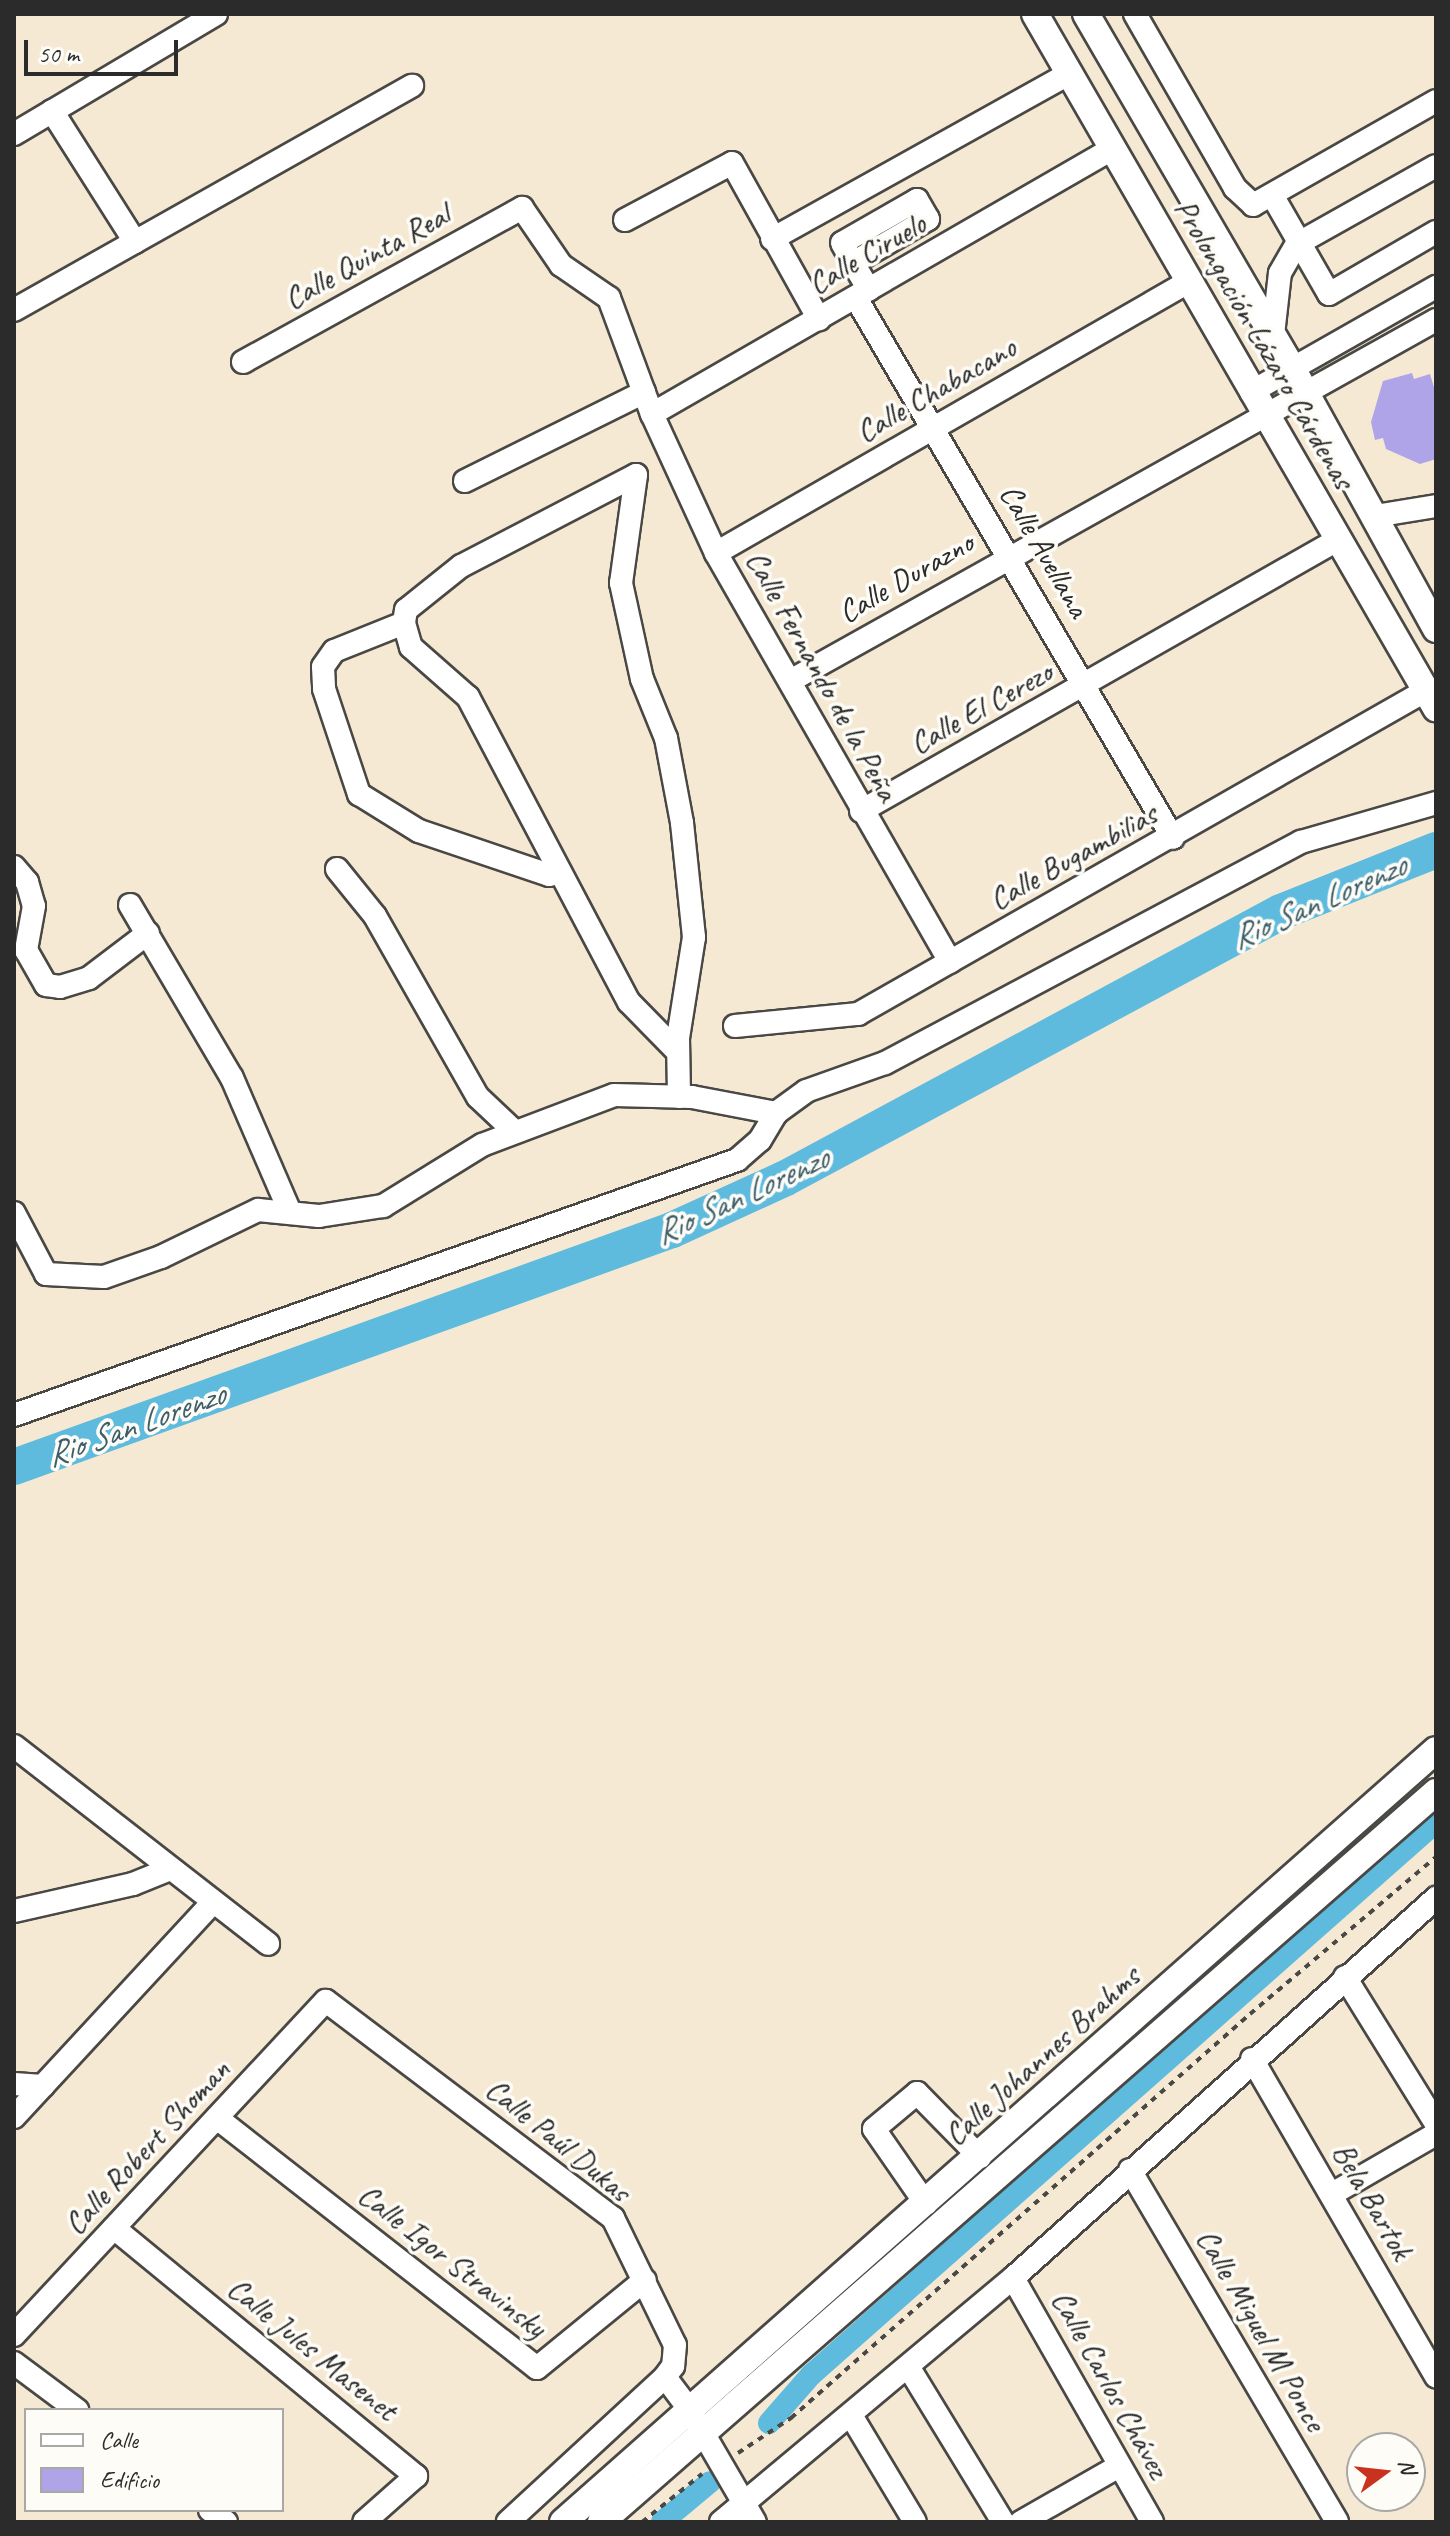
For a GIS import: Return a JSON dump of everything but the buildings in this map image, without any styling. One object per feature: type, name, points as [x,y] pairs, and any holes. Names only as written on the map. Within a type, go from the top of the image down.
[{"type":"main road","name":"Prolongación Lázaro Cárdenas","points":[[1035,14],[1264,417],[1339,539],[1430,699]]},
{"type":"main road","name":"Prolongación Lázaro Cárdenas","points":[[1086,14],[1292,368],[1436,629]]},
{"type":"main road","name":"Calle Johannes Brahms","points":[[563,2522],[688,2407],[980,2157],[1436,1750]]},
{"type":"main road","name":"Calle Johannes Brahms","points":[[601,2522],[1436,1792]]},
{"type":"street","points":[[1135,14],[1243,200],[1253,205],[1436,101]]},
{"type":"street","points":[[14,134],[209,16]]},
{"type":"street","points":[[772,239],[1069,74]]},
{"type":"street","points":[[14,310],[412,86]]},
{"type":"street","points":[[52,111],[135,242]]},
{"type":"street","name":"Calle Ciruelo","points":[[652,414],[1112,149]]},
{"type":"street","points":[[625,220],[732,163],[819,319]]},
{"type":"street","points":[[1273,335],[1280,273],[1297,244],[1436,166]]},
{"type":"street","points":[[1272,195],[1297,244],[1329,294],[1436,232]]},
{"type":"street","name":"Calle Quinta Real","points":[[243,362],[522,208]]},
{"type":"street","name":"Calle Fernando de la Peña","points":[[522,208],[561,265],[609,298],[652,414],[716,553],[950,962]]},
{"type":"street","name":"Calle Avellana","points":[[853,263],[863,294],[936,427],[1173,838]]},
{"type":"street","name":"Calle Chabacano","points":[[716,553],[1188,282]]},
{"type":"street","points":[[1251,392],[1436,287]]},
{"type":"street","name":"Calle Durazno","points":[[790,681],[1010,555],[1436,320]]},
{"type":"street","points":[[465,481],[644,392]]},
{"type":"street","points":[[678,1052],[629,1002],[558,873],[468,697],[411,647],[404,623],[406,610],[461,566],[636,475],[621,583],[642,679],[666,738],[682,823],[694,937],[678,1052],[679,1097]]},
{"type":"street","points":[[1378,522],[1436,506]]},
{"type":"street","points":[[1378,522],[1436,519]]},
{"type":"street","name":"Calle El Cerezo","points":[[861,811],[1086,687],[1339,539]]},
{"type":"street","points":[[404,623],[334,651],[323,667],[324,689],[359,794],[419,831],[549,875],[558,873]]},
{"type":"street","name":"Calle Bugambilias","points":[[735,1026],[858,1014],[1430,699]]},
{"type":"street","points":[[14,1415],[737,1160],[760,1140],[776,1113],[806,1091],[885,1063],[1086,960],[1301,842],[1436,803]]},
{"type":"street","points":[[14,867],[27,882],[34,906],[20,953],[46,985],[60,987],[89,978],[122,957],[148,933]]},
{"type":"street","points":[[337,869],[375,916],[478,1097],[514,1131]]},
{"type":"street","points":[[130,905],[232,1078],[289,1210]]},
{"type":"street","points":[[14,1213],[46,1274],[70,1278],[104,1277],[161,1257],[258,1210],[289,1210],[319,1216],[383,1206],[482,1145],[614,1095],[679,1097],[776,1113]]},
{"type":"street","points":[[14,1746],[268,1944]]},
{"type":"street","points":[[14,1911],[133,1884],[170,1869]]},
{"type":"street","points":[[721,2522],[852,2417],[1013,2278],[1252,2059],[1436,1898]]},
{"type":"street","points":[[14,2117],[213,1902]]},
{"type":"street","points":[[1345,1977],[1436,2124]]},
{"type":"street","name":"Calle Robert Shoman","points":[[14,2335],[326,2001]]},
{"type":"street","name":"Calle Paúl Dukas","points":[[326,2001],[613,2218],[675,2345],[673,2366],[665,2377]]},
{"type":"street","name":"Bela Bartok","points":[[1252,2059],[1436,2376]]},
{"type":"street","points":[[14,2084],[43,2086]]},
{"type":"street","points":[[926,2204],[874,2129],[917,2093],[980,2157]]},
{"type":"street","name":"Calle Igor Stravinsky","points":[[217,2118],[537,2368],[645,2280]]},
{"type":"street","points":[[1332,2194],[1436,2134]]},
{"type":"street","name":"Calle Miguel M Ponce","points":[[1130,2170],[1337,2522]]},
{"type":"street","name":"Calle Jules Masenet","points":[[114,2228],[416,2476],[364,2522]]},
{"type":"street","name":"Calle Carlos Chávez","points":[[1013,2278],[1152,2522]]},
{"type":"street","points":[[14,2363],[74,2408]]},
{"type":"street","points":[[909,2368],[1003,2522]]},
{"type":"street","points":[[508,2522],[665,2377],[703,2431],[755,2522]]},
{"type":"street","points":[[852,2417],[915,2522]]},
{"type":"street","points":[[1021,2522],[1119,2466]]},
{"type":"path","points":[[642,2522],[720,2463],[791,2418],[1250,2014],[1436,1857]]},
{"type":"waterway","name":"Rio San Lorenzo","points":[[14,1467],[672,1230],[784,1179],[1281,912],[1436,850]]},
{"type":"waterway","points":[[769,2423],[811,2375],[1436,1822]]},
{"type":"waterway","points":[[662,2522],[710,2482]]}]
